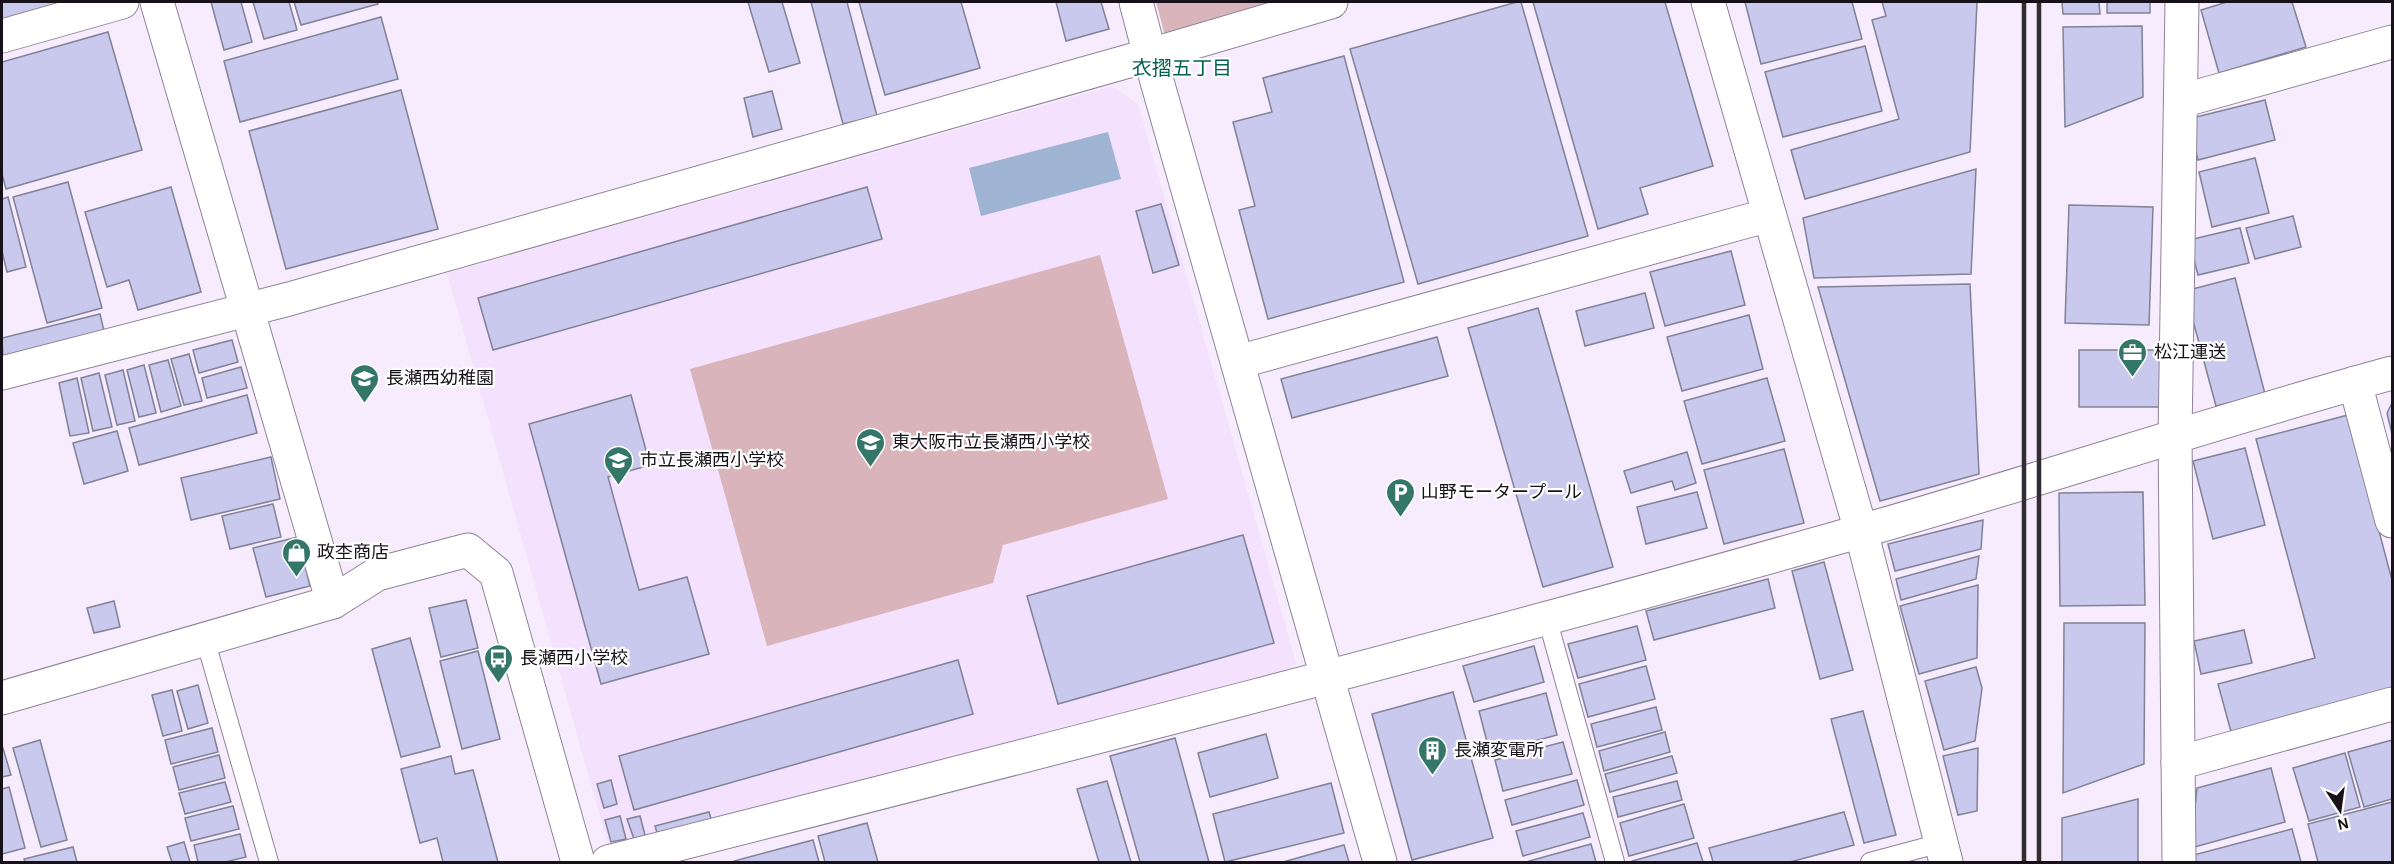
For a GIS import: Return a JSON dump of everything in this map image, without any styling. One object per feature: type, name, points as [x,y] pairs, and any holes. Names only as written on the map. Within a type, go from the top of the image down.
[{"type":"street","points":[[2,36],[122,2]]},
{"type":"street","points":[[156,2],[333,602]]},
{"type":"street","points":[[1136,2],[1380,862]]},
{"type":"street","points":[[2,373],[246,310],[1331,2]]},
{"type":"street","points":[[1707,2],[1861,531],[1943,853]]},
{"type":"street","points":[[2179,862],[2175,435],[2182,2]]},
{"type":"street","points":[[2181,101],[2392,42]]},
{"type":"street","points":[[1238,362],[1769,215]]},
{"type":"street","points":[[608,862],[1329,678],[1861,531],[2175,435],[2392,373]]},
{"type":"street","points":[[2355,383],[2392,521]]},
{"type":"street","points":[[2,698],[333,602],[377,574],[468,550],[496,573],[578,862]]},
{"type":"street","points":[[2178,763],[2392,704]]},
{"type":"lane","points":[[1547,618],[1615,862]]},
{"type":"lane","points":[[205,639],[269,862]]},
{"type":"lane","points":[[1870,862],[1943,853]]},
{"type":"shaded area","points":[[1156,2],[1289,2],[1165,36]]},
{"type":"shaded area","name":"東大阪市立長瀬西小学校","points":[[1112,86],[1138,104],[1296,663],[1281,676],[608,845],[447,273]]},
{"type":"shaded area","points":[[1100,255],[1168,499],[1003,545],[993,583],[767,646],[690,369]]},
{"type":"water","points":[[1108,132],[1121,179],[981,216],[969,168]]},
{"type":"building","points":[[2,2],[87,2],[2,25]]},
{"type":"building","points":[[211,2],[241,2],[252,42],[224,50]]},
{"type":"building","points":[[253,2],[289,2],[297,30],[264,39]]},
{"type":"building","points":[[294,2],[377,2],[378,4],[301,25]]},
{"type":"building","points":[[748,2],[782,2],[800,63],[769,72]]},
{"type":"building","points":[[811,2],[847,2],[877,116],[843,124]]},
{"type":"building","points":[[859,2],[961,2],[980,68],[885,95]]},
{"type":"building","points":[[1056,2],[1101,2],[1109,29],[1066,41]]},
{"type":"building","points":[[1521,2],[1588,236],[1418,284],[1350,49]]},
{"type":"building","points":[[1533,2],[1665,2],[1713,166],[1640,188],[1648,214],[1598,229]]},
{"type":"building","points":[[1745,2],[1852,2],[1862,39],[1761,64]]},
{"type":"building","points":[[1882,2],[1977,2],[1970,152],[1805,199],[1791,150],[1899,119],[1872,20],[1886,16]]},
{"type":"building","points":[[2062,2],[2099,2],[2100,14],[2063,14]]},
{"type":"building","points":[[2107,2],[2150,2],[2150,13],[2107,13]]},
{"type":"building","points":[[2227,2],[2292,2],[2306,47],[2219,73],[2201,10]]},
{"type":"building","points":[[381,17],[398,79],[240,122],[224,61]]},
{"type":"building","points":[[2142,26],[2143,97],[2065,127],[2063,27]]},
{"type":"building","points":[[108,32],[142,150],[6,189],[2,174],[2,62]]},
{"type":"building","points":[[1865,46],[1882,111],[1783,137],[1765,72]]},
{"type":"building","points":[[1344,56],[1404,282],[1268,319],[1239,210],[1255,206],[1233,122],[1272,112],[1263,78]]},
{"type":"building","points":[[401,90],[438,229],[286,269],[249,131]]},
{"type":"building","points":[[772,91],[782,129],[753,137],[744,98]]},
{"type":"building","points":[[2265,100],[2275,140],[2198,160],[2188,119]]},
{"type":"building","points":[[2255,158],[2269,213],[2212,227],[2199,172]]},
{"type":"building","points":[[1976,169],[1971,274],[1814,278],[1803,218]]},
{"type":"building","points":[[68,182],[102,308],[47,323],[13,197]]},
{"type":"building","points":[[171,187],[201,292],[138,310],[129,280],[107,287],[85,212]]},
{"type":"building","points":[[867,187],[882,239],[493,350],[478,298]]},
{"type":"building","points":[[8,197],[26,267],[7,272],[2,251],[2,199]]},
{"type":"building","points":[[1161,204],[1179,265],[1153,273],[1136,211]]},
{"type":"building","points":[[2069,205],[2153,207],[2149,325],[2065,323]]},
{"type":"building","points":[[2293,216],[2301,247],[2255,259],[2246,228]]},
{"type":"building","points":[[2240,228],[2249,263],[2198,275],[2189,240]]},
{"type":"building","points":[[1731,251],[1745,305],[1665,326],[1650,272]]},
{"type":"building","points":[[2235,278],[2265,394],[2216,406],[2185,291]]},
{"type":"building","points":[[1970,284],[1979,474],[1880,501],[1818,287]]},
{"type":"building","points":[[1645,293],[1654,328],[1585,346],[1576,311]]},
{"type":"building","points":[[1538,308],[1613,567],[1543,587],[1468,328]]},
{"type":"building","points":[[100,314],[105,335],[3,360],[2,338]]},
{"type":"building","points":[[1749,315],[1763,369],[1682,391],[1667,337]]},
{"type":"building","points":[[1437,337],[1448,376],[1292,418],[1281,379]]},
{"type":"building","points":[[232,340],[238,362],[199,373],[193,350]]},
{"type":"building","points":[[2079,350],[2166,350],[2166,407],[2079,407]]},
{"type":"building","points":[[189,354],[202,401],[184,405],[171,359]]},
{"type":"building","points":[[168,360],[181,406],[161,412],[149,365]]},
{"type":"building","points":[[144,365],[156,413],[139,417],[127,370]]},
{"type":"building","points":[[241,367],[247,388],[207,398],[202,378]]},
{"type":"building","points":[[123,370],[135,421],[117,425],[105,375]]},
{"type":"building","points":[[99,373],[112,427],[93,431],[81,378]]},
{"type":"building","points":[[77,378],[89,433],[70,436],[59,383]]},
{"type":"building","points":[[1767,378],[1785,441],[1702,464],[1684,401]]},
{"type":"building","points":[[247,395],[257,433],[139,465],[129,428]]},
{"type":"building","points":[[631,395],[650,465],[608,477],[639,590],[687,577],[709,654],[601,684],[529,424]]},
{"type":"building","points":[[2392,403],[2392,434],[2387,413]]},
{"type":"building","points":[[2348,415],[2392,580],[2392,696],[2233,739],[2218,684],[2315,658],[2256,439]]},
{"type":"building","points":[[117,431],[128,471],[84,484],[73,443]]},
{"type":"building","points":[[2245,448],[2265,525],[2213,539],[2193,461]]},
{"type":"building","points":[[1784,449],[1804,523],[1724,544],[1704,470]]},
{"type":"building","points":[[1687,452],[1696,483],[1675,490],[1672,481],[1631,493],[1624,471]]},
{"type":"building","points":[[271,457],[280,499],[191,520],[181,478]]},
{"type":"building","points":[[1697,492],[1707,528],[1646,544],[1637,507]]},
{"type":"building","points":[[2143,492],[2145,605],[2060,606],[2059,493]]},
{"type":"building","points":[[273,504],[281,537],[230,549],[222,516]]},
{"type":"building","points":[[1983,520],[1981,549],[1895,571],[1888,544]]},
{"type":"building","points":[[1243,535],[1274,643],[1058,704],[1027,596]]},
{"type":"building","points":[[298,537],[310,586],[266,597],[253,548]]},
{"type":"building","points":[[1979,556],[1976,579],[1901,600],[1896,579]]},
{"type":"building","points":[[1824,562],[1853,670],[1820,679],[1792,571]]},
{"type":"building","points":[[1768,579],[1775,608],[1654,640],[1646,611]]},
{"type":"building","points":[[1978,585],[1977,658],[1919,674],[1900,606]]},
{"type":"building","points":[[466,600],[478,648],[441,657],[429,608]]},
{"type":"building","points":[[114,601],[120,627],[94,633],[87,608]]},
{"type":"building","points":[[2064,623],[2145,623],[2144,764],[2063,793]]},
{"type":"building","points":[[1637,626],[1646,660],[1578,678],[1568,644]]},
{"type":"building","points":[[2244,630],[2252,663],[2201,674],[2194,641]]},
{"type":"building","points":[[410,638],[440,747],[401,757],[372,649]]},
{"type":"building","points":[[1534,646],[1544,682],[1474,702],[1463,666]]},
{"type":"building","points":[[478,651],[500,739],[462,749],[440,661]]},
{"type":"building","points":[[958,660],[973,714],[634,810],[619,756]]},
{"type":"building","points":[[1646,666],[1655,699],[1588,717],[1579,684]]},
{"type":"building","points":[[1976,667],[1982,688],[1975,741],[1944,750],[1925,681]]},
{"type":"building","points":[[198,685],[208,723],[188,729],[177,691]]},
{"type":"building","points":[[172,690],[182,731],[163,736],[152,695]]},
{"type":"building","name":"長瀬変電所","points":[[1453,692],[1493,838],[1412,860],[1372,714]]},
{"type":"building","points":[[1546,693],[1557,735],[1490,753],[1479,711]]},
{"type":"building","points":[[1656,707],[1662,730],[1597,747],[1591,724]]},
{"type":"building","points":[[1863,711],[1896,835],[1864,843],[1831,719]]},
{"type":"building","points":[[212,728],[218,752],[171,764],[165,740]]},
{"type":"building","points":[[1665,732],[1670,752],[1604,771],[1599,751]]},
{"type":"building","points":[[1266,734],[1278,778],[1210,797],[1198,753]]},
{"type":"building","points":[[1175,738],[1209,862],[1140,862],[1110,756]]},
{"type":"building","points":[[40,740],[67,840],[41,847],[13,748]]},
{"type":"building","points":[[2392,740],[2392,799],[2364,807],[2348,752]]},
{"type":"building","points":[[1563,742],[1572,774],[1503,791],[1495,760]]},
{"type":"building","points":[[2,745],[11,775],[2,777]]},
{"type":"building","points":[[1978,748],[1977,811],[1958,815],[1943,756]]},
{"type":"building","points":[[2345,753],[2360,807],[2309,821],[2293,768]]},
{"type":"building","points":[[219,755],[225,778],[179,790],[173,767]]},
{"type":"building","points":[[451,756],[455,774],[473,770],[498,862],[443,862],[437,838],[420,843],[401,769]]},
{"type":"building","points":[[1672,756],[1677,773],[1610,792],[1605,774]]},
{"type":"building","points":[[2271,768],[2285,822],[2191,848],[2197,788]]},
{"type":"building","points":[[611,780],[617,804],[604,808],[597,784]]},
{"type":"building","points":[[1577,780],[1584,805],[1512,825],[1505,800]]},
{"type":"building","points":[[1107,781],[1131,862],[1099,862],[1077,789]]},
{"type":"building","points":[[1677,781],[1682,800],[1618,817],[1613,797]]},
{"type":"building","points":[[225,782],[231,802],[185,814],[179,793]]},
{"type":"building","points":[[1331,783],[1344,833],[1225,862],[1213,814]]},
{"type":"building","points":[[9,787],[25,848],[2,854],[2,789]]},
{"type":"building","points":[[2138,799],[2138,862],[2062,862],[2062,818]]},
{"type":"building","points":[[2392,802],[2392,862],[2318,862],[2308,824]]},
{"type":"building","points":[[1684,804],[1694,838],[1629,856],[1620,823]]},
{"type":"building","points":[[233,806],[239,829],[191,841],[185,818]]},
{"type":"building","points":[[709,812],[713,825],[659,839],[655,826]]},
{"type":"building","points":[[1844,812],[1854,845],[1790,862],[1713,862],[1709,848]]},
{"type":"building","points":[[1583,813],[1590,837],[1523,856],[1516,831]]},
{"type":"building","points":[[620,816],[626,839],[611,842],[605,820]]},
{"type":"building","points":[[640,816],[645,835],[634,839],[627,819]]},
{"type":"building","points":[[867,823],[878,862],[825,862],[818,836]]},
{"type":"building","points":[[2292,829],[2301,862],[2190,862],[2190,856]]},
{"type":"building","points":[[240,834],[246,857],[225,862],[198,862],[194,845]]},
{"type":"building","points":[[813,840],[819,862],[734,862],[734,861]]},
{"type":"building","points":[[184,842],[190,862],[172,862],[167,847]]},
{"type":"building","points":[[1697,843],[1703,862],[1632,862],[1632,861]]},
{"type":"building","points":[[1591,844],[1596,862],[1529,862],[1529,861]]},
{"type":"building","points":[[1344,845],[1349,862],[1283,862]]},
{"type":"building","points":[[73,847],[77,862],[25,862],[24,859]]},
{"type":"railway","points":[[2024,2],[2024,862]]},
{"type":"railway","points":[[2039,2],[2039,862]]},
{"type":"place","name":"松江運送","points":[[2133,378]]},
{"type":"place","name":"長瀬西幼稚園","points":[[365,404]]},
{"type":"place","name":"東大阪市立長瀬西小学校","points":[[871,468]]},
{"type":"place","name":"市立長瀬西小学校","points":[[619,486]]},
{"type":"place","name":"山野モータープール","points":[[1400,518]]},
{"type":"place","name":"政杢商店","points":[[296,578]]},
{"type":"place","name":"長瀬西小学校","points":[[499,684]]},
{"type":"place","name":"長瀬変電所","points":[[1433,776]]},
{"type":"district","name":"衣摺五丁目","points":[[1182,68]]}]
